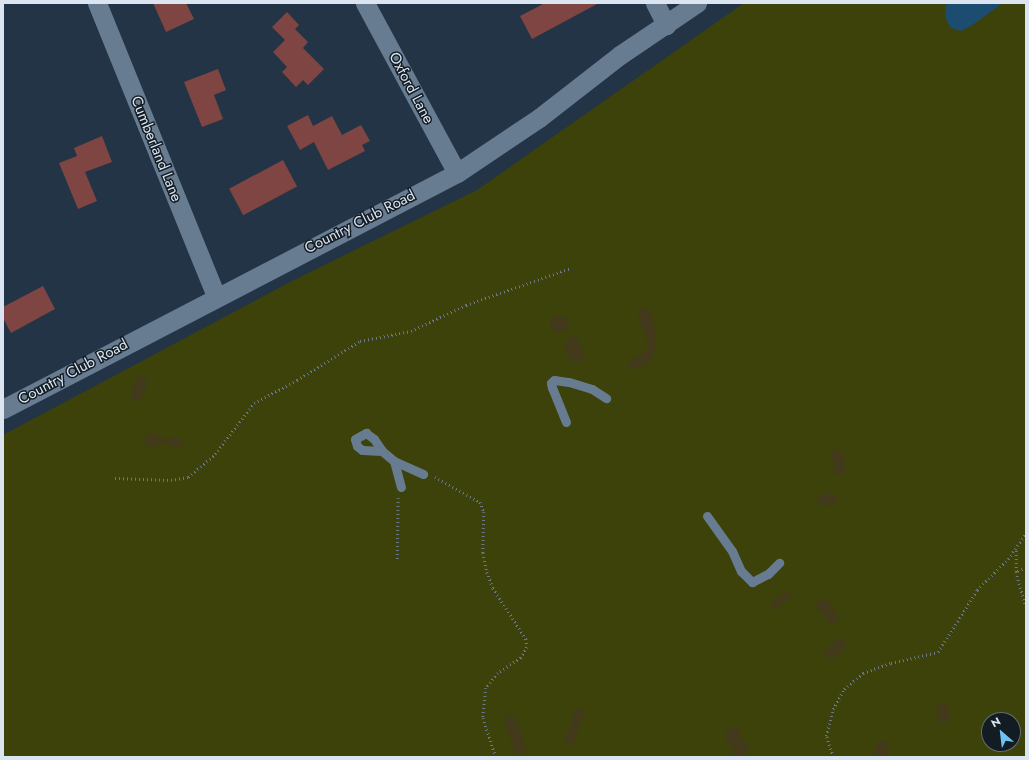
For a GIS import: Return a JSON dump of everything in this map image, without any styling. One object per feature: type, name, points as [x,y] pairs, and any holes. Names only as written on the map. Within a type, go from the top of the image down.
[{"type":"street","name":"Cumberland Lane","points":[[97,3],[216,296]]},
{"type":"street","name":"Oxford Lane","points":[[365,3],[457,173]]},
{"type":"street","points":[[655,3],[666,25]]},
{"type":"street","name":"Country Club Road","points":[[3,408],[216,296],[457,173],[539,118],[620,55],[666,25],[696,3]]},
{"type":"lane","points":[[566,422],[552,388],[551,383],[554,380],[569,382],[592,389],[606,398]]},
{"type":"lane","points":[[382,451],[394,461],[423,474]]},
{"type":"lane","points":[[394,461],[401,487]]},
{"type":"lane","points":[[707,516],[732,551],[741,571],[752,582],[768,574],[779,563]]},
{"type":"path","points":[[115,478],[171,480],[188,477],[215,454],[254,402],[297,380],[360,341],[411,331],[466,305],[571,268]]},
{"type":"path","points":[[423,474],[449,483],[480,502],[484,512],[483,553],[487,572],[493,588],[526,639],[526,647],[521,658],[498,673],[486,688],[483,718],[496,757]]},
{"type":"path","points":[[397,559],[398,496],[401,487]]},
{"type":"path","points":[[833,757],[826,736],[833,709],[844,689],[863,673],[891,663],[938,652],[977,590],[1016,549],[1026,533]]},
{"type":"path","points":[[1016,549],[1016,572],[1026,607]]},
{"type":"path","points":[[1016,572],[1026,568]]},
{"type":"green space","points":[[744,3],[1026,3],[1026,757],[3,757],[3,435],[294,280],[477,190]]},
{"type":"sand","points":[[643,308],[652,311],[657,343],[650,362],[635,370],[629,367],[629,361],[645,352],[648,346],[647,338],[638,319],[639,310]]},
{"type":"sand","points":[[559,315],[565,318],[568,324],[565,330],[559,333],[553,330],[550,324],[553,318]]},
{"type":"sand","points":[[571,336],[578,339],[584,353],[585,357],[581,362],[571,361],[566,354],[564,344]]},
{"type":"sand","points":[[140,375],[145,378],[147,384],[141,399],[135,402],[131,399],[131,395],[136,378]]},
{"type":"sand","points":[[150,433],[164,439],[180,437],[183,444],[177,449],[167,444],[148,446],[144,440]]},
{"type":"sand","points":[[836,449],[844,455],[845,473],[839,476],[833,472],[833,463],[829,455]]},
{"type":"sand","points":[[822,494],[834,494],[838,498],[837,502],[831,506],[818,503],[817,497]]},
{"type":"sand","points":[[787,591],[791,595],[790,600],[782,603],[776,610],[772,610],[770,604],[773,600]]},
{"type":"sand","points":[[821,599],[827,601],[837,614],[838,621],[835,623],[830,623],[823,613],[817,609],[816,604]]},
{"type":"sand","points":[[838,638],[843,638],[846,645],[837,657],[826,658],[825,652]]},
{"type":"sand","points":[[942,703],[949,707],[949,720],[944,723],[939,722],[936,716],[937,706]]},
{"type":"sand","points":[[578,708],[583,710],[585,717],[579,725],[575,742],[567,746],[564,738],[570,728],[574,711]]},
{"type":"sand","points":[[508,715],[515,717],[526,748],[523,754],[516,753],[513,747],[505,723]]},
{"type":"sand","points":[[733,726],[739,727],[741,738],[750,746],[744,757],[732,757],[733,749],[725,738],[727,730]]},
{"type":"sand","points":[[880,740],[889,743],[887,757],[876,757],[875,744]]},
{"type":"water","points":[[947,3],[1003,3],[971,26],[961,31],[951,28],[946,19],[945,8]]},
{"type":"building","points":[[153,3],[186,3],[194,19],[166,32]]},
{"type":"building","points":[[545,3],[599,3],[532,39],[520,16]]},
{"type":"building","points":[[287,12],[299,25],[295,29],[308,42],[303,48],[324,69],[308,85],[303,80],[296,87],[282,72],[287,67],[273,52],[285,40],[272,27]]},
{"type":"building","points":[[218,69],[226,90],[214,95],[223,119],[202,127],[184,82]]},
{"type":"building","points":[[308,115],[313,126],[332,116],[342,135],[361,125],[370,141],[362,145],[365,151],[328,170],[314,142],[300,150],[287,126]]},
{"type":"building","points":[[102,136],[112,162],[85,172],[97,201],[78,209],[59,163],[77,156],[74,148]]},
{"type":"building","points":[[283,160],[297,186],[243,215],[229,189]]},
{"type":"building","points":[[43,286],[55,309],[11,333],[3,318],[3,307]]}]
